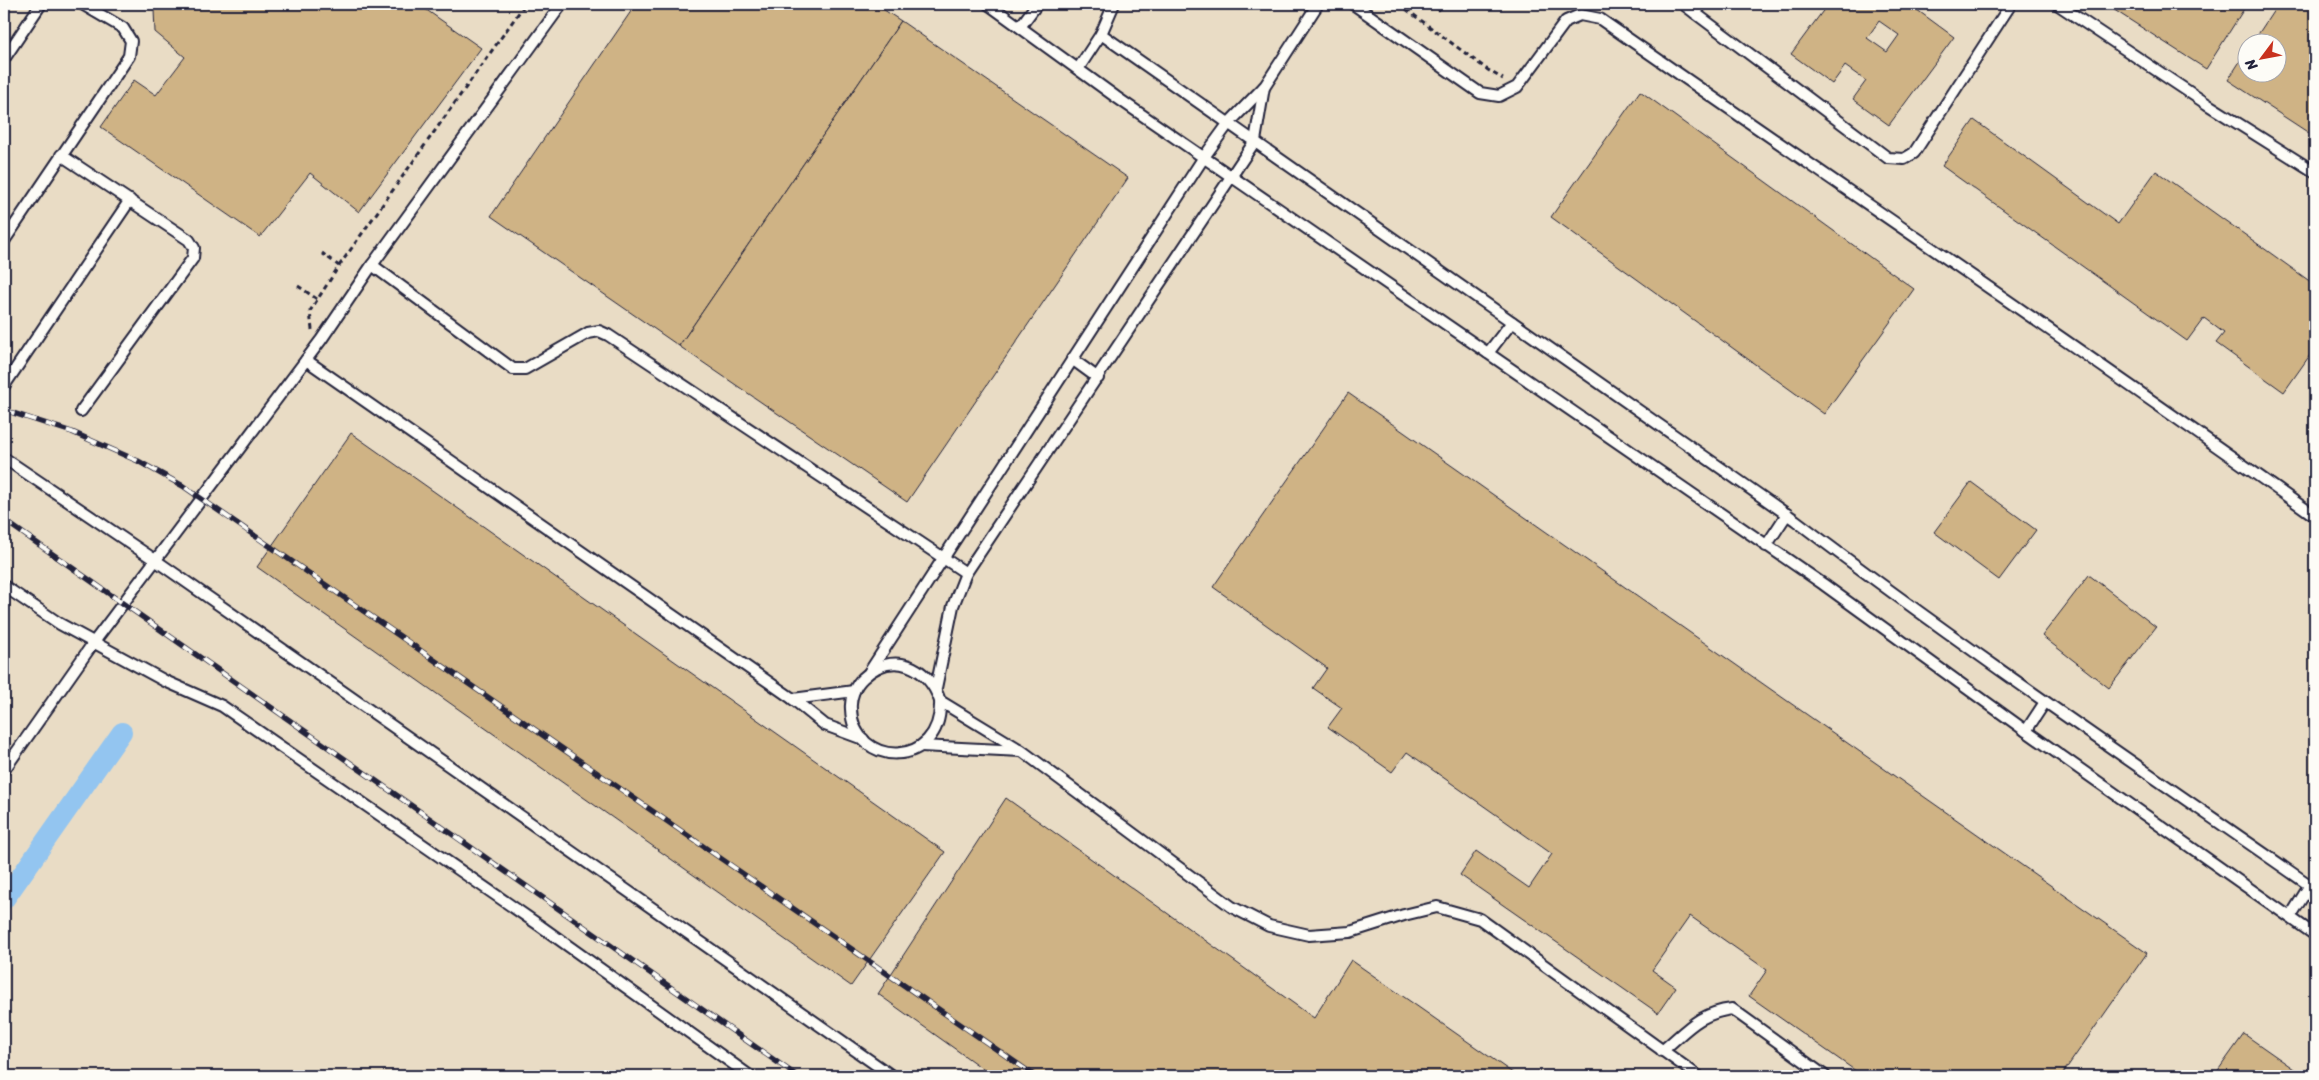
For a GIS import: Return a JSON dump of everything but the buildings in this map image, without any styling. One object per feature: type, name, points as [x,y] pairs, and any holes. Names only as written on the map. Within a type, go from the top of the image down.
[{"type":"lane","points":[[4,59],[41,4]]},
{"type":"lane","points":[[4,240],[129,56],[131,41],[122,28],[82,4]]},
{"type":"lane","points":[[4,770],[94,642],[306,360],[372,265],[562,4]]},
{"type":"lane","points":[[988,4],[1232,177],[1766,546],[2315,935]]},
{"type":"lane","points":[[1020,27],[1037,4]]},
{"type":"lane","points":[[1078,69],[1101,34],[1114,4]]},
{"type":"lane","points":[[870,671],[894,663],[907,665],[918,670],[936,688],[940,701],[940,714],[937,726],[931,737],[921,746],[910,752],[897,754],[884,752],[873,747],[863,739],[855,729],[851,716],[854,691],[860,680],[870,671],[1204,157],[1228,124],[1265,86],[1318,4]]},
{"type":"lane","points":[[1353,4],[1480,93],[1499,96],[1517,87],[1566,21],[1580,15],[1600,19],[2048,328],[2315,516]]},
{"type":"lane","points":[[1683,4],[1888,158],[1904,159],[1914,153],[2012,4]]},
{"type":"lane","points":[[1695,13],[1702,4]]},
{"type":"lane","points":[[2056,4],[2207,104],[2315,172]]},
{"type":"lane","points":[[1101,34],[1787,514],[1872,578],[2045,702],[2312,887],[2290,917]]},
{"type":"lane","points":[[936,688],[953,606],[966,573],[1255,141],[1265,86]]},
{"type":"lane","points":[[61,155],[189,240],[194,248],[193,258],[82,412]]},
{"type":"lane","points":[[4,386],[130,200]]},
{"type":"lane","points":[[372,265],[513,369],[525,369],[588,333],[599,331],[608,334],[944,556],[966,573]]},
{"type":"lane","points":[[1488,354],[1512,322]]},
{"type":"lane","points":[[1072,359],[1098,378]]},
{"type":"lane","points":[[306,360],[793,700],[825,725],[863,739]]},
{"type":"lane","points":[[4,458],[155,560],[892,1076]]},
{"type":"lane","points":[[1766,546],[1787,514]]},
{"type":"lane","points":[[4,586],[60,624],[165,681],[222,706],[539,925],[750,1076]]},
{"type":"lane","points":[[793,700],[854,691]]},
{"type":"lane","points":[[940,701],[1022,752],[1232,907],[1269,926],[1309,934],[1350,932],[1404,914],[1438,907],[1480,919],[1698,1076]]},
{"type":"lane","points":[[2026,731],[2045,702]]},
{"type":"lane","points":[[921,746],[1022,752]]},
{"type":"lane","points":[[1662,1051],[1702,1017],[1716,1011],[1732,1009],[1825,1076]]},
{"type":"path","points":[[310,311],[339,266],[525,4]]},
{"type":"path","points":[[1399,4],[1488,70],[1517,87]]},
{"type":"path","points":[[322,253],[339,266]]},
{"type":"path","points":[[298,286],[317,299]]},
{"type":"shaded area","points":[[4,4],[2315,4],[2315,1076],[4,1076]]},
{"type":"waterway","points":[[4,900],[122,732]]},
{"type":"railway","points":[[4,410],[72,432],[138,461],[183,486],[1035,1076]]},
{"type":"railway","points":[[4,520],[797,1076]]}]
